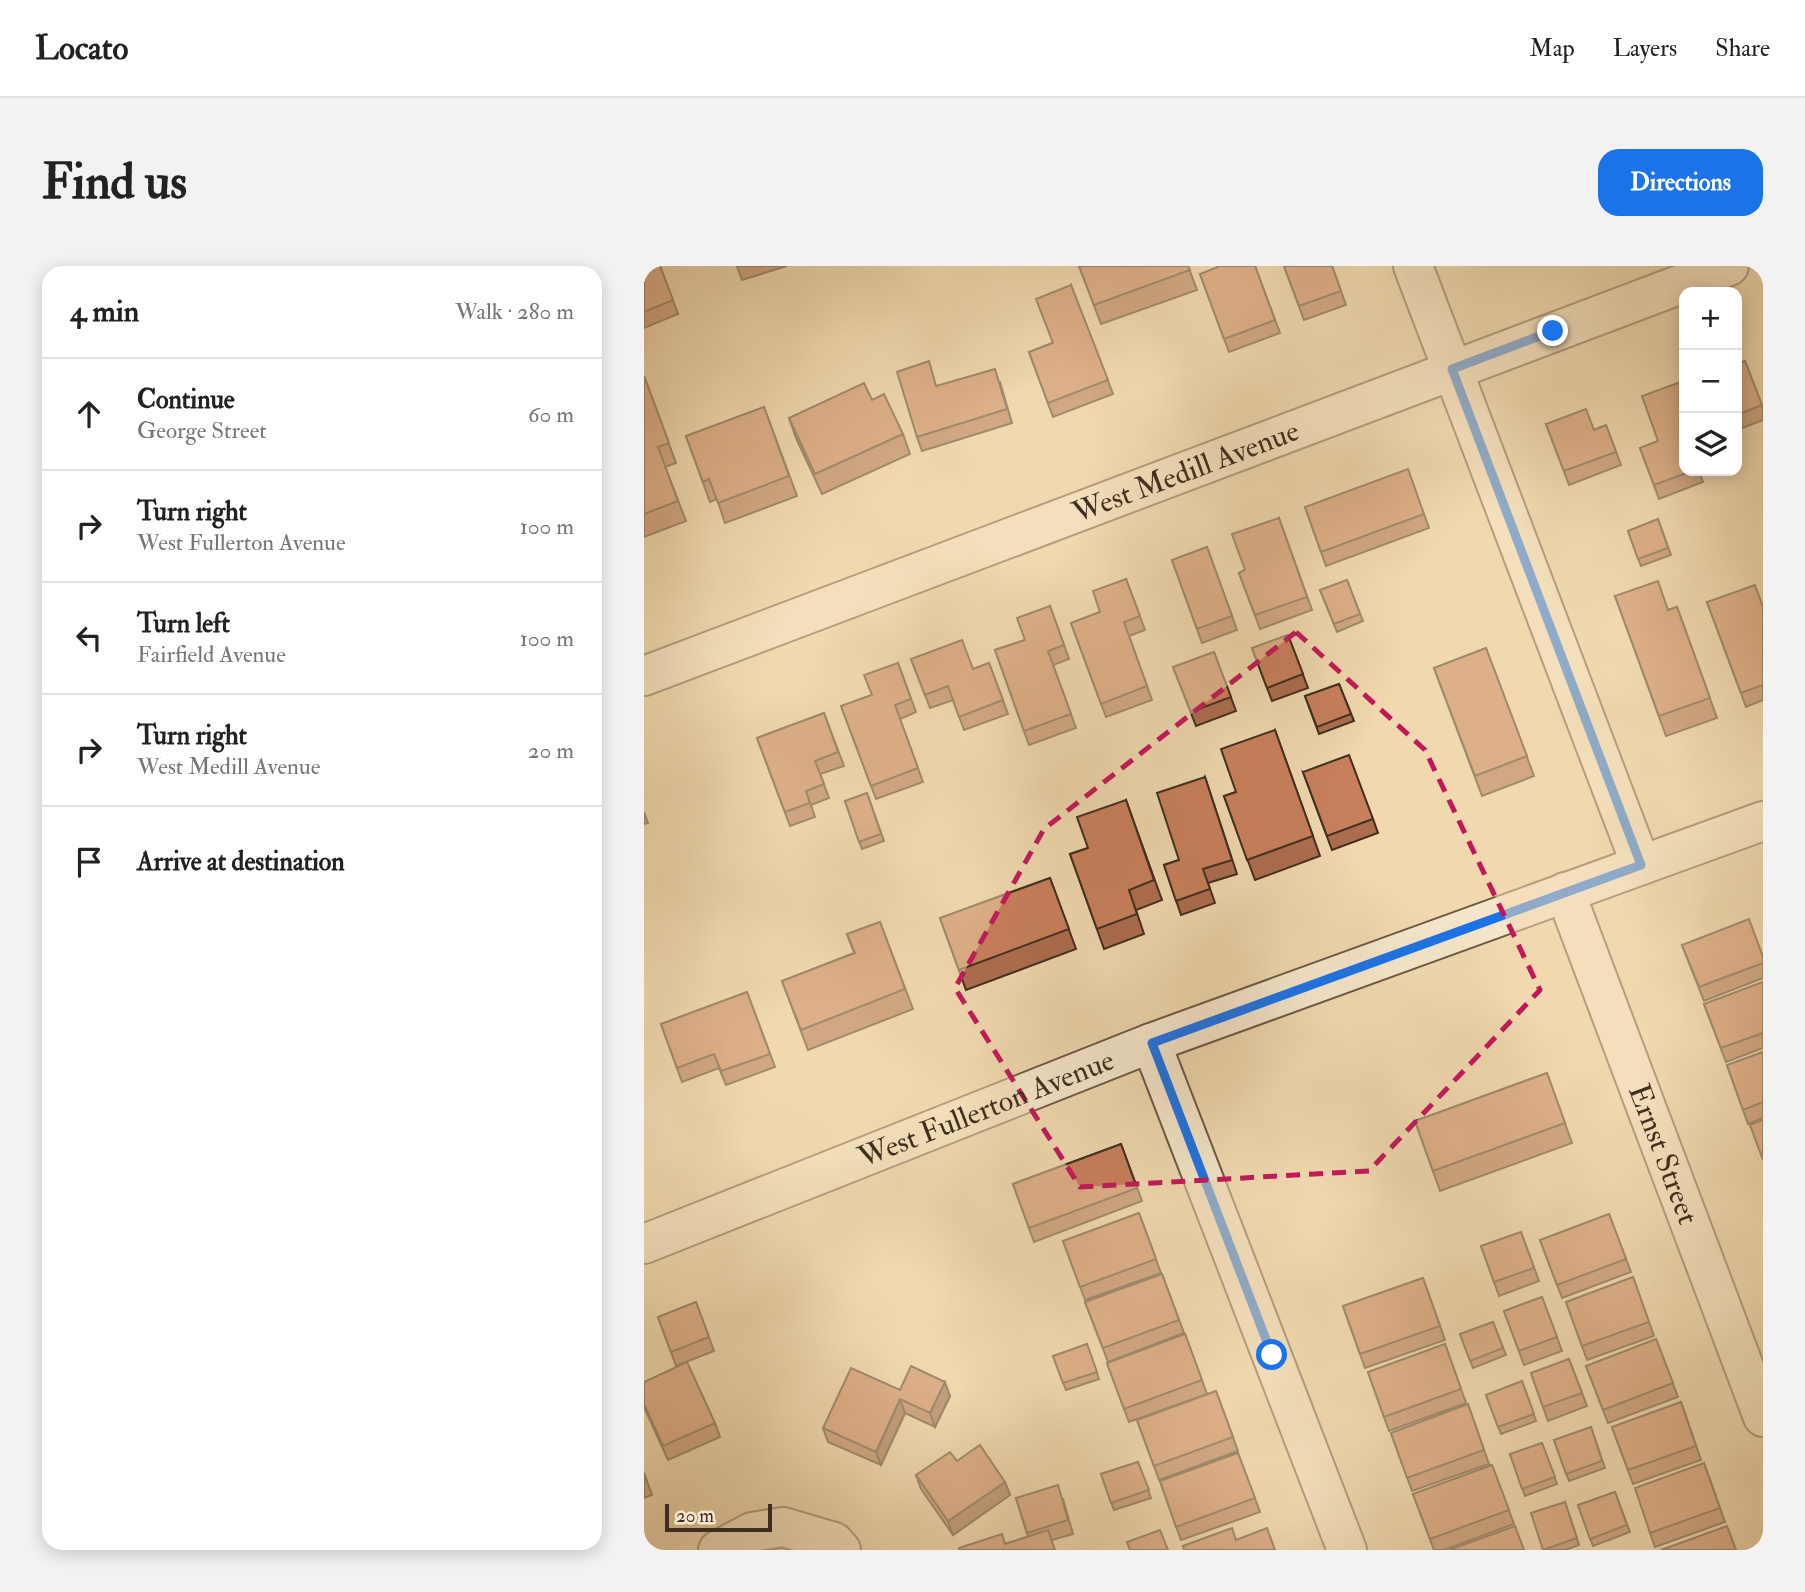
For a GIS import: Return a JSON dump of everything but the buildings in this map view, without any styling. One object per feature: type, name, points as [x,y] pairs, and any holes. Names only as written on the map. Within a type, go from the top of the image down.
[{"type":"street","points":[[1413,266],[1641,865]]},
{"type":"street","name":"West Medill Avenue","points":[[644,676],[1729,266]]},
{"type":"street","name":"West Fullerton Avenue","points":[[644,1244],[1152,1043],[1763,821]]},
{"type":"street","name":"Ernst Street","points":[[1565,892],[1763,1417]]},
{"type":"street","points":[[1152,1043],[1347,1550]]},
{"type":"street","points":[[718,1550],[752,1532],[783,1527],[834,1542],[841,1550]]},
{"type":"highlighted area","points":[[1296,632],[1425,750],[1540,990],[1369,1171],[1080,1187],[955,988],[1044,829]]},
{"type":"route","points":[[1272,1355],[1152,1043],[1641,865],[1452,369],[1553,331]]}]
